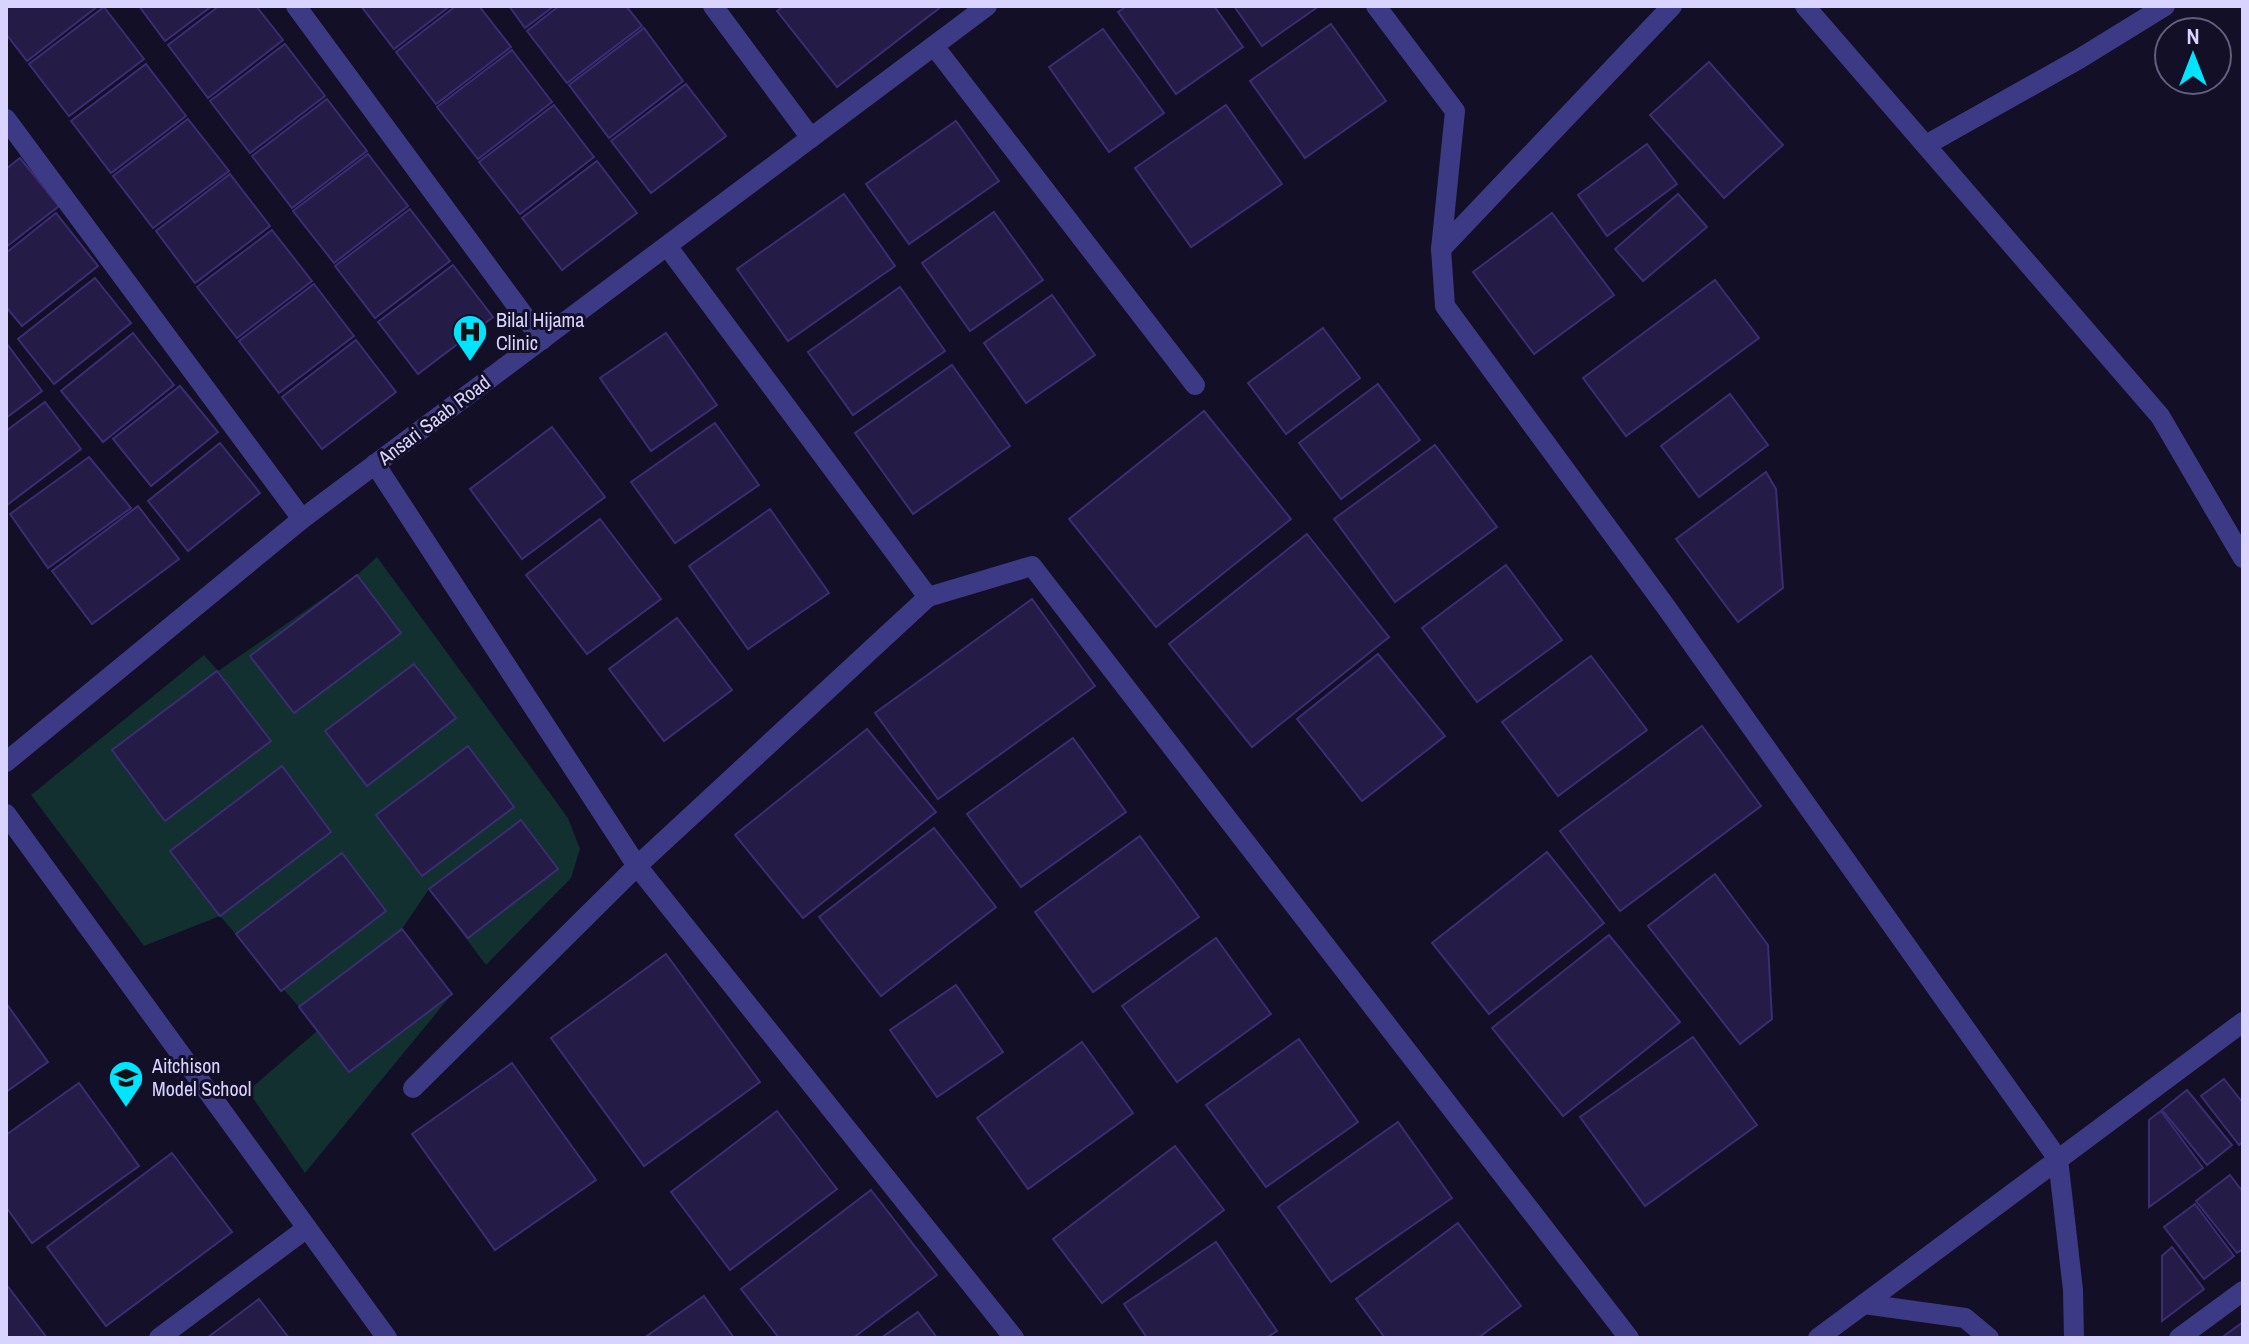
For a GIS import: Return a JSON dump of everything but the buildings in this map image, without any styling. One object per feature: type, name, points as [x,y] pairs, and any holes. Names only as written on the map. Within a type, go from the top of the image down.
[{"type":"street","points":[[296,6],[542,340]]},
{"type":"street","points":[[713,6],[811,138]]},
{"type":"street","name":"Ansari Saab Road","points":[[6,762],[302,519],[987,6]]},
{"type":"street","points":[[1376,6],[1455,111],[1441,249],[1445,306],[1666,607],[2058,1159],[2073,1290],[2074,1338]]},
{"type":"street","points":[[1441,249],[1672,6]]},
{"type":"street","points":[[1805,6],[2160,416],[2243,558]]},
{"type":"street","points":[[1926,145],[2079,59],[2165,6]]},
{"type":"street","points":[[934,46],[1195,385]]},
{"type":"street","points":[[6,119],[302,519]]},
{"type":"street","points":[[667,246],[928,597]]},
{"type":"street","points":[[375,464],[637,866],[1014,1338]]},
{"type":"street","points":[[413,1088],[637,866],[928,597],[1032,566],[1629,1338]]},
{"type":"street","points":[[6,814],[387,1338]]},
{"type":"street","points":[[1818,1338],[2243,1022]]},
{"type":"street","points":[[159,1338],[307,1228]]},
{"type":"street","points":[[2179,1338],[2243,1291]]},
{"type":"street","points":[[1849,1338],[1856,1310]]},
{"type":"street","points":[[1856,1310],[1965,1318],[1989,1338]]},
{"type":"green space","points":[[377,557],[568,818],[580,849],[571,878],[486,965],[429,889],[402,929],[452,994],[305,1173],[248,1091],[317,1031],[220,916],[144,946],[31,795],[204,655],[218,671],[357,575]]},
{"type":"place","name":"Bilal Hijama Clinic","points":[[470,363]]},
{"type":"place","name":"Aitchison Model School","points":[[126,1109]]}]
